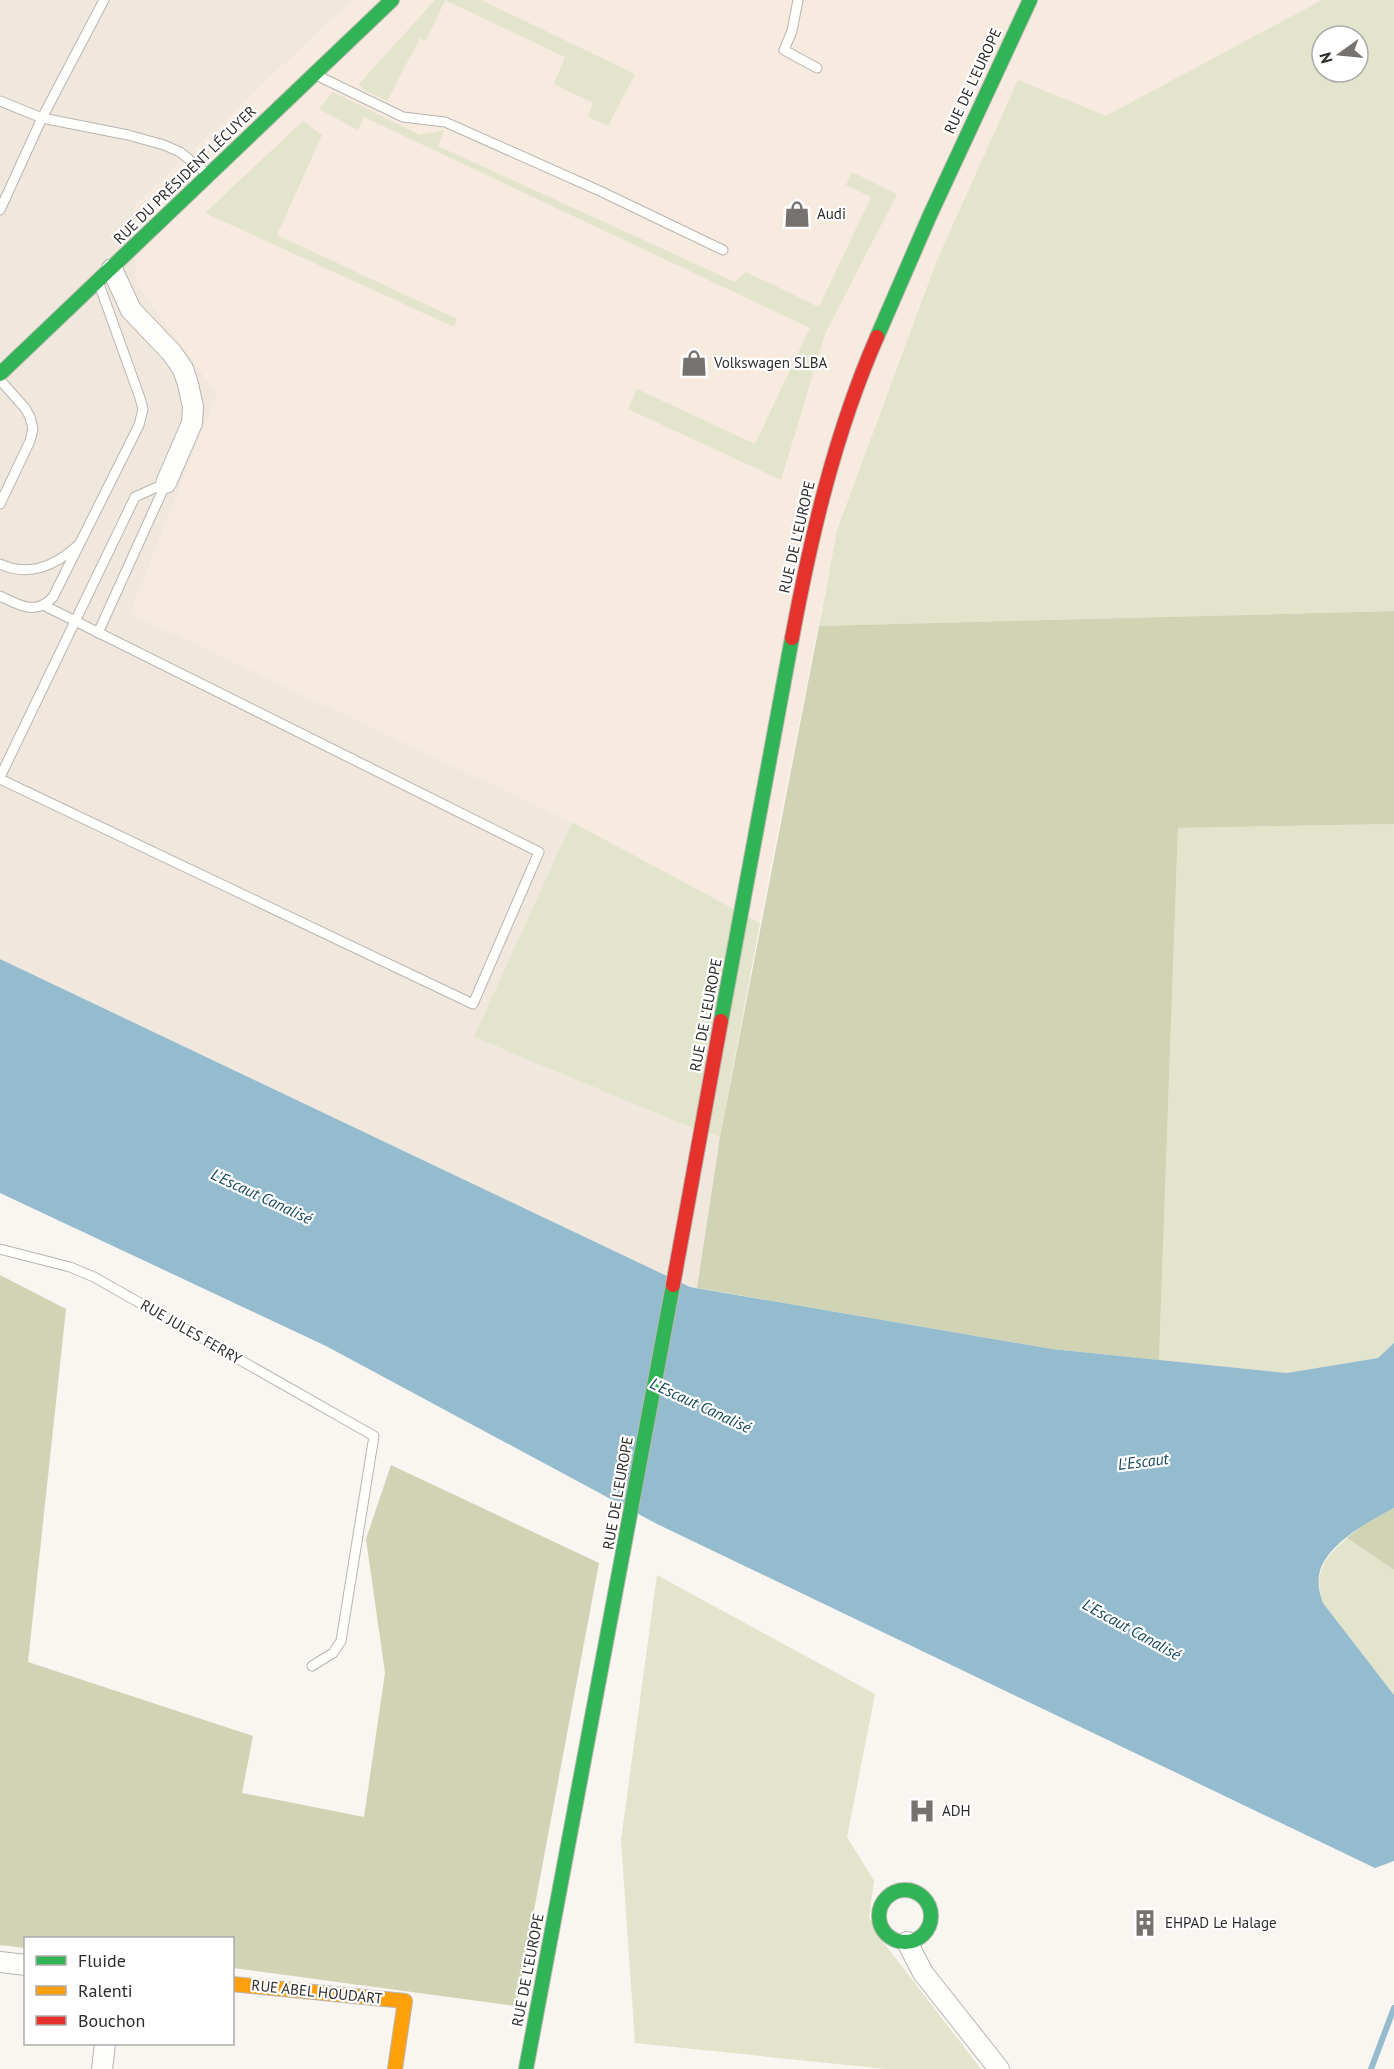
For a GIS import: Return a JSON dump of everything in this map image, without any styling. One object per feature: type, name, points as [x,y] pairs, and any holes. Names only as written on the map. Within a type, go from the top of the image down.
[{"type":"street","name":"RUE DU PRÉSIDENT LÉCUYER","points":[[0,374],[392,0]]},
{"type":"street","name":"RUE DE L'EUROPE","points":[[526,2069],[798,605],[832,465],[859,378],[884,318],[1030,0]]},
{"type":"street","points":[[105,276],[131,310],[172,353],[183,369],[188,384],[193,407],[192,423],[166,483]]},
{"type":"street","points":[[907,1942],[923,1973],[999,2069]]},
{"type":"street","points":[[0,1962],[24,1965]]},
{"type":"street","name":"RUE ABEL HOUDART","points":[[234,1984],[405,2001],[395,2069]]},
{"type":"street","points":[[102,2069],[105,2045]]},
{"type":"lane","points":[[0,210],[42,118],[104,0]]},
{"type":"lane","points":[[798,0],[792,30],[784,50],[817,68]]},
{"type":"lane","points":[[314,74],[402,117],[445,122],[600,191],[723,250]]},
{"type":"lane","points":[[0,101],[42,118],[128,135],[164,145],[180,152],[208,174]]},
{"type":"lane","points":[[0,596],[27,608],[35,609],[53,597],[139,425],[142,409],[140,398],[105,276]]},
{"type":"lane","points":[[0,380],[25,408],[33,429],[30,441],[0,504]]},
{"type":"lane","points":[[43,605],[76,621],[98,633],[539,852],[473,1004],[0,778],[76,621],[135,497],[166,483]]},
{"type":"lane","points":[[98,633],[166,483]]},
{"type":"lane","points":[[0,564],[20,570],[39,568],[60,559],[81,543]]},
{"type":"lane","name":"RUE JULES FERRY","points":[[0,1249],[94,1277],[374,1436],[341,1641],[333,1653],[312,1665]]},
{"type":"shaded area","points":[[0,0],[352,0],[134,206],[136,283],[217,394],[130,613],[572,822],[475,1037],[680,1123],[720,1137],[697,1288],[690,1287],[0,959]]},
{"type":"shaded area","points":[[352,0],[1322,0],[1106,117],[1018,81],[937,260],[837,530],[760,923],[572,822],[130,613],[217,394],[136,283],[134,206]]},
{"type":"green space","points":[[435,0],[445,0],[426,41],[420,38],[387,101],[364,90],[359,84]]},
{"type":"green space","points":[[445,0],[481,0],[635,74],[608,126],[588,117],[593,103],[554,84],[565,57]]},
{"type":"green space","points":[[1322,0],[1394,0],[1394,611],[819,626],[837,530],[937,260],[1018,80],[1106,116]]},
{"type":"green space","points":[[333,92],[420,135],[444,130],[438,146],[735,282],[746,272],[819,307],[871,197],[846,185],[852,172],[897,194],[825,334],[781,480],[628,409],[637,389],[755,444],[810,328],[364,117],[358,130],[319,109]]},
{"type":"green space","points":[[303,121],[322,135],[277,235],[457,319],[454,327],[205,213]]},
{"type":"green space","points":[[1394,611],[1394,824],[1178,828],[1159,1360],[1052,1349],[697,1288],[720,1137],[819,626]]},
{"type":"green space","points":[[572,822],[760,923],[720,1137],[680,1123],[474,1037]]},
{"type":"green space","points":[[1394,824],[1394,1343],[1378,1358],[1288,1373],[1159,1360],[1178,828]]},
{"type":"green space","points":[[0,1275],[66,1309],[28,1662],[253,1736],[242,1793],[364,1817],[385,1673],[366,1539],[391,1465],[599,1563],[516,2006],[234,1968],[234,1937],[24,1937],[24,1948],[0,1945]]},
{"type":"green space","points":[[1394,1508],[1394,1570],[1347,1538],[1364,1524]]},
{"type":"green space","points":[[1347,1538],[1394,1570],[1394,1695],[1323,1603],[1320,1592],[1320,1574],[1327,1559]]},
{"type":"green space","points":[[657,1575],[875,1694],[847,1837],[874,1881],[869,1918],[880,1938],[981,2069],[886,2069],[635,2043],[621,1840]]},
{"type":"water","points":[[0,959],[690,1287],[1052,1349],[1287,1373],[1378,1358],[1394,1343],[1394,1508],[1351,1534],[1332,1551],[1320,1571],[1319,1583],[1323,1603],[1394,1695],[1394,1861],[1375,1868],[657,1524],[326,1346],[0,1193]]},
{"type":"waterway","points":[[1371,2069],[1394,2008]]},
{"type":"traffic: fast","points":[[0,374],[392,0]]},
{"type":"traffic: fast","points":[[877,337],[930,215],[1030,0]]},
{"type":"traffic: fast","points":[[721,1021],[792,638]]},
{"type":"traffic: fast","points":[[526,2069],[673,1285]]},
{"type":"traffic: fast","points":[[900,1890],[910,1890],[924,1897],[931,1916],[924,1935],[910,1942],[900,1942],[890,1938],[883,1931],[879,1921],[879,1911],[883,1901],[890,1894],[900,1890]]},
{"type":"traffic: slow","points":[[234,1984],[405,2001],[395,2069]]},
{"type":"traffic: jam","points":[[792,638],[807,561],[826,485],[849,410],[877,337]]},
{"type":"traffic: jam","points":[[673,1285],[721,1021]]},
{"type":"place","name":"Audi","points":[[797,214]]},
{"type":"place","name":"Volkswagen SLBA","points":[[694,363]]},
{"type":"place","name":"ADH","points":[[922,1811]]},
{"type":"place","name":"EHPAD Le Halage","points":[[1145,1923]]},
{"type":"water label","name":"L'Escaut Canalisé","points":[[262,1196]]},
{"type":"water label","name":"L'Escaut Canalisé","points":[[701,1405]]},
{"type":"water label","name":"L'Escaut","points":[[1143,1461]]},
{"type":"water label","name":"L'Escaut Canalisé","points":[[1132,1629]]}]
